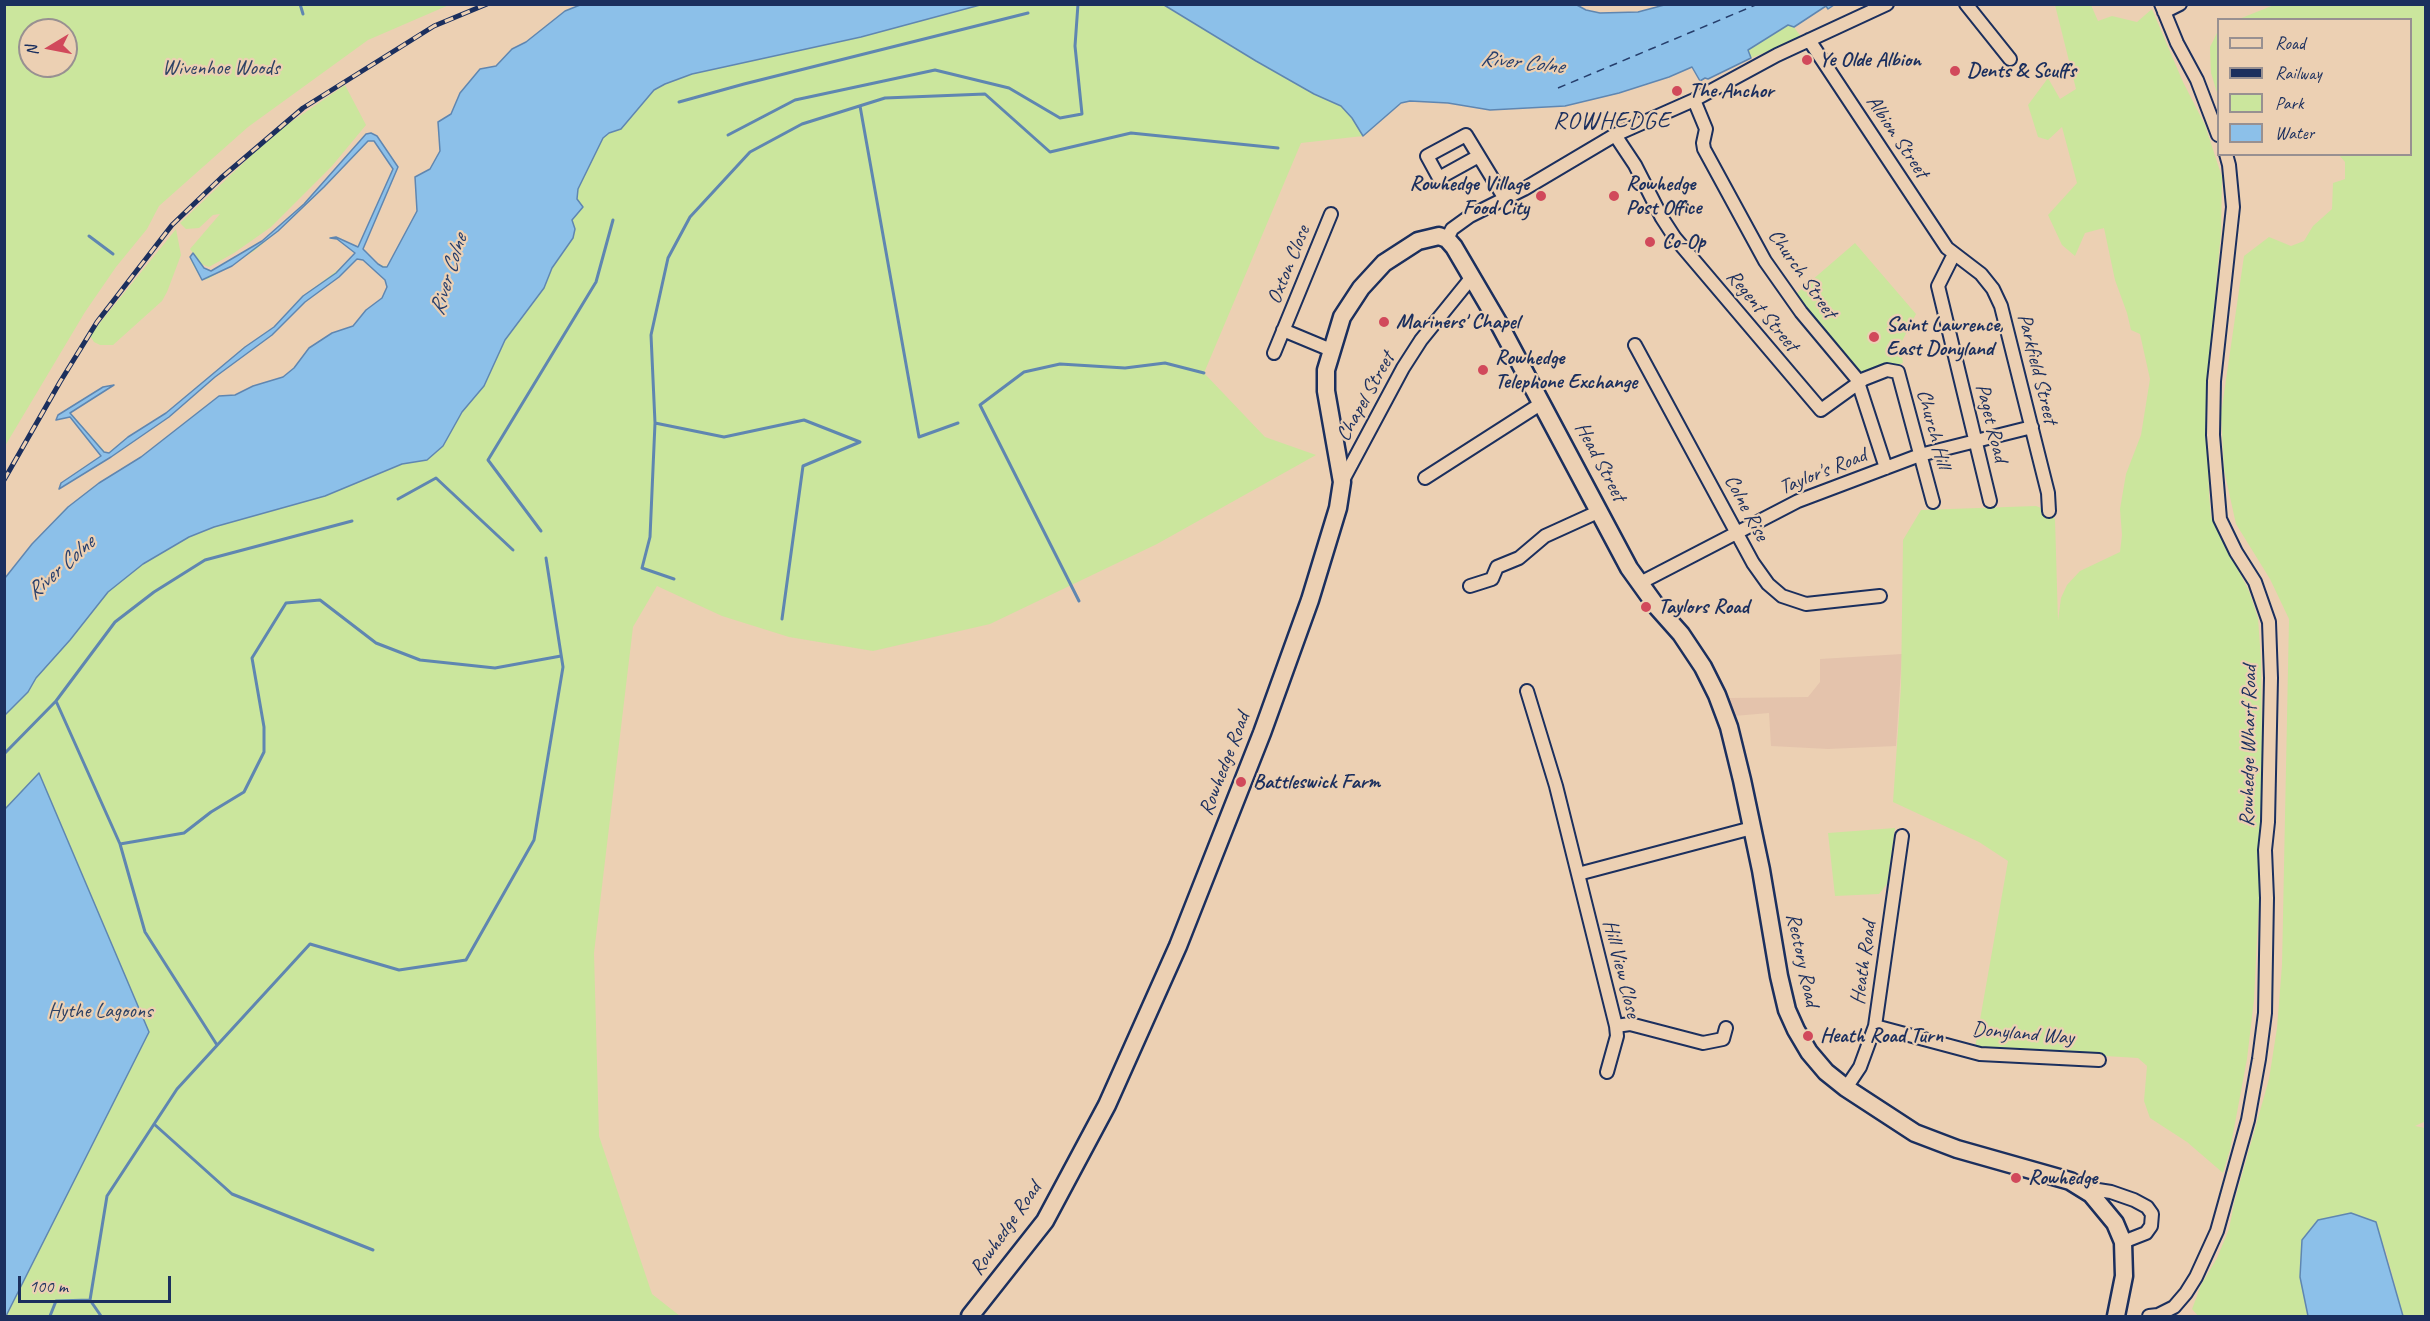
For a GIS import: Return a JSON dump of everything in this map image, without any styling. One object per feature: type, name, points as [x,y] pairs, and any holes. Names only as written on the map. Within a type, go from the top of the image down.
[{"type":"street","points":[[1447,239],[1457,224],[1615,135],[1694,100],[1742,73],[1887,4]]},
{"type":"street","points":[[1966,4],[2010,58]]},
{"type":"street","points":[[2181,4],[2162,8],[2197,80],[2217,132]]},
{"type":"street","name":"Albion Street","points":[[1809,40],[1947,248],[1954,254]]},
{"type":"street","name":"Church Street","points":[[1694,100],[1706,129],[1702,142],[1704,149],[1765,261],[1801,312],[1859,383],[1886,468]]},
{"type":"street","name":"Regent Street","points":[[1615,135],[1635,165],[1675,238],[1821,410],[1859,383]]},
{"type":"street","name":"Rowhedge Wharf Road","points":[[2149,1317],[2174,1306],[2186,1293],[2217,1231],[2248,1120],[2265,1013],[2267,909],[2265,850],[2268,822],[2271,678],[2269,622],[2255,582],[2236,552],[2220,519],[2213,435],[2214,381],[2233,207],[2227,156]]},
{"type":"street","points":[[1477,157],[1484,162],[1505,199]]},
{"type":"street","name":"Oxton Close","points":[[1274,352],[1330,214]]},
{"type":"street","name":"Rowhedge Road","points":[[970,1317],[1045,1221],[1107,1105],[1168,968],[1262,733],[1310,600],[1338,508],[1342,483],[1326,391],[1326,370],[1330,350],[1342,317],[1351,302],[1384,263],[1430,236],[1447,239]]},
{"type":"street","name":"Head Street","points":[[1447,239],[1472,277],[1629,568],[1640,583]]},
{"type":"street","name":"Parkfield Street","points":[[1954,254],[1981,274],[1993,289],[2001,306],[2048,493],[2049,511]]},
{"type":"street","name":"Paget Road","points":[[1954,254],[1938,286],[1990,501]]},
{"type":"street","name":"Chapel Street","points":[[1342,483],[1403,368],[1421,340],[1472,277]]},
{"type":"street","name":"Oxton Close","points":[[1283,330],[1330,350]]},
{"type":"street","name":"Colne Rise","points":[[1635,345],[1760,575],[1782,597],[1806,604],[1816,605],[1880,596]]},
{"type":"street","name":"Church Hill","points":[[1859,383],[1887,370],[1898,372],[1933,502]]},
{"type":"street","points":[[1425,478],[1542,403]]},
{"type":"street","name":"Taylor's Road","points":[[1640,583],[1798,501],[1920,455],[2032,427]]},
{"type":"street","points":[[1470,586],[1492,579],[1497,567],[1519,558],[1545,536],[1600,511]]},
{"type":"street","name":"Rectory Road","points":[[1640,583],[1681,634],[1703,667],[1729,727],[1752,828],[1787,1010],[1809,1052],[1826,1072],[1846,1088],[1897,1123],[1934,1142],[2070,1181],[2091,1194],[2115,1223],[2123,1242],[2124,1276],[2116,1317]]},
{"type":"street","name":"Hill View Close","points":[[1527,691],[1556,786],[1616,1026],[1617,1036],[1607,1072]]},
{"type":"street","points":[[1578,874],[1752,828]]},
{"type":"street","name":"Heath Road","points":[[1846,1088],[1860,1067],[1875,1026],[1902,836]]},
{"type":"street","points":[[1616,1026],[1630,1024],[1703,1043],[1726,1038]]},
{"type":"street","name":"Donyland Way","points":[[1875,1026],[1980,1054],[2099,1060]]},
{"type":"street","name":"Rectory Road","points":[[2091,1194],[2098,1190],[2134,1200],[2146,1207],[2152,1214],[2151,1226],[2146,1233],[2123,1242]]},
{"type":"shaded area","points":[[1902,654],[1896,746],[1828,749],[1771,746],[1769,713],[1734,716],[1729,698],[1808,697],[1820,682],[1820,659]]},
{"type":"green space","name":"Wivenhoe Woods","points":[[5,4],[449,5],[368,40],[248,127],[159,206],[147,229],[116,267],[85,312],[5,446]]},
{"type":"green space","name":"Hythe Lagoons","points":[[815,4],[1161,4],[1198,26],[1164,5],[1302,4],[1349,33],[1788,5],[1834,5],[1828,9],[1826,6],[1794,27],[1802,38],[1751,58],[1708,79],[1700,81],[1692,67],[1619,93],[1565,106],[1490,110],[1448,103],[1410,101],[1401,103],[1363,136],[1301,143],[1204,373],[1265,437],[1316,455],[1157,544],[990,624],[873,651],[789,637],[722,616],[657,586],[633,627],[594,953],[599,1136],[652,1294],[680,1316],[5,1316],[4,717],[9,711],[5,715],[5,651],[168,508],[532,154]]},
{"type":"green space","points":[[580,5],[438,277],[5,578],[61,513],[92,488],[141,457],[219,396],[235,395],[253,386],[283,377],[294,368],[309,348],[332,333],[353,326],[366,310],[382,298],[387,287],[384,278],[363,260],[357,259],[339,277],[305,302],[272,335],[215,377],[169,417],[59,489],[61,483],[101,456],[70,417],[56,420],[59,415],[103,387],[114,385],[70,413],[107,454],[128,437],[166,413],[245,347],[274,327],[303,296],[347,263],[355,253],[337,239],[330,238],[336,237],[358,247],[393,166],[374,141],[368,141],[324,187],[254,251],[208,279],[202,280],[193,265],[190,258],[193,253],[190,249],[220,214],[213,215],[199,228],[186,229],[180,223],[275,133],[345,85],[366,125],[332,166],[271,227],[209,267],[201,264],[211,271],[262,241],[304,204],[366,134],[371,133],[377,136],[398,167],[363,249],[378,264],[387,267],[417,211],[415,177],[430,169],[440,151],[438,122],[451,114],[460,93],[480,69],[496,66],[512,49],[526,42],[565,11]]},
{"type":"green space","points":[[2055,5],[2091,5],[2098,21],[2112,16],[2137,22],[2152,9],[2183,82],[2205,125],[2222,177],[2221,232],[2206,396],[2209,494],[2211,517],[2249,591],[2258,618],[2261,660],[2262,784],[2254,1000],[2247,1059],[2230,1150],[2223,1173],[2187,1142],[2150,1118],[2144,1101],[2147,1066],[2138,1058],[1975,1048],[2008,861],[1979,842],[1893,802],[1901,687],[1903,540],[1921,510],[2036,506],[2049,511],[2055,519],[2058,621],[2061,598],[2067,585],[2080,571],[2120,552],[2122,535],[2120,509],[2126,474],[2141,435],[2150,379],[2140,334],[2131,330],[2115,280],[2104,228],[2085,233],[2075,256],[2062,245],[2048,215],[2077,183],[2062,127],[2048,140],[2038,137],[2028,105],[2048,78],[2060,99],[2076,89]]},
{"type":"green space","points":[[2274,5],[2425,5],[2426,1121],[2415,1126],[2425,1128],[2425,1316],[2403,1316],[2385,1248],[2300,1277],[2308,1316],[2198,1316],[2192,1309],[2201,1285],[2217,1258],[2229,1229],[2234,1203],[2269,1079],[2277,1028],[2282,965],[2289,619],[2270,579],[2236,524],[2224,470],[2221,414],[2244,256],[2269,237],[2291,246],[2304,241],[2313,226],[2332,209],[2333,183],[2345,179],[2345,162],[2340,156],[2412,156],[2412,18],[2242,18]]},
{"type":"green space","points":[[2217,33],[2217,93],[2211,73],[2210,47]]},
{"type":"green space","points":[[176,229],[181,255],[162,301],[113,345],[100,345],[94,342],[90,336]]},
{"type":"green space","points":[[1855,243],[1916,314],[1900,345],[1903,363],[1862,376],[1797,302],[1797,293]]},
{"type":"green space","points":[[1895,828],[1887,884],[1879,894],[1835,896],[1828,833]]},
{"type":"water","name":"River Colne","points":[[1575,4],[1586,10],[1600,13],[1638,12],[1668,4],[1834,5],[1828,9],[1826,6],[1794,27],[1788,25],[1748,50],[1751,58],[1708,79],[1700,81],[1692,67],[1619,93],[1565,106],[1490,110],[1448,103],[1410,101],[1401,103],[1363,136],[1341,106],[1314,94],[1256,61],[1164,5]]},
{"type":"water","name":"River Colne","points":[[580,5],[980,5],[861,37],[692,74],[654,90],[621,129],[603,138],[578,189],[577,199],[583,207],[572,220],[575,229],[573,238],[552,268],[544,288],[505,340],[484,386],[462,412],[443,446],[427,460],[402,464],[325,496],[214,527],[189,537],[143,564],[108,592],[36,678],[28,692],[5,715],[5,578],[32,544],[68,507],[99,483],[141,457],[219,396],[235,395],[253,386],[283,377],[294,368],[309,348],[332,333],[353,326],[366,310],[382,298],[387,287],[385,280],[363,260],[357,259],[339,277],[305,302],[272,335],[215,377],[169,417],[59,489],[61,483],[101,456],[70,417],[56,420],[58,415],[103,387],[114,385],[70,413],[104,452],[109,453],[128,437],[166,413],[245,347],[274,327],[303,296],[336,273],[355,253],[337,239],[330,238],[336,237],[358,247],[393,169],[374,141],[368,141],[278,231],[232,266],[202,280],[190,257],[193,253],[204,268],[211,271],[262,241],[304,204],[366,134],[371,133],[377,136],[398,167],[363,249],[378,264],[387,267],[417,211],[415,177],[430,169],[440,151],[438,122],[451,114],[460,93],[480,69],[496,66],[512,49],[526,42],[565,11]]},
{"type":"water","points":[[39,773],[149,1032],[5,1316],[5,809]]},
{"type":"water","points":[[2351,1213],[2376,1222],[2403,1316],[2308,1316],[2300,1277],[2302,1240],[2318,1220]]},
{"type":"waterway","points":[[300,4],[303,14]]},
{"type":"waterway","points":[[728,135],[795,100],[935,70],[1009,88],[1060,118],[1082,114],[1075,46],[1078,4]]},
{"type":"waterway","points":[[679,102],[1028,13]]},
{"type":"waterway","points":[[674,579],[642,568],[650,537],[655,423],[651,335],[668,258],[690,217],[750,152],[802,124],[885,98],[985,94],[1050,152],[1131,133],[1278,148]]},
{"type":"waterway","points":[[860,106],[919,437],[958,423]]},
{"type":"waterway","points":[[541,531],[488,460],[596,282],[613,220]]},
{"type":"waterway","points":[[89,236],[113,254]]},
{"type":"waterway","points":[[1079,601],[980,405],[1024,372],[1060,364],[1125,368],[1165,363],[1204,373]]},
{"type":"waterway","points":[[655,423],[724,437],[804,420],[860,442],[803,466],[782,619]]},
{"type":"waterway","points":[[398,499],[436,478],[513,550]]},
{"type":"waterway","points":[[56,701],[115,622],[154,592],[205,560],[352,521]]},
{"type":"waterway","points":[[101,1316],[90,1300],[107,1196],[177,1089],[310,944],[399,970],[466,960],[534,840],[563,667],[546,558]]},
{"type":"waterway","points":[[4,754],[56,701],[120,844],[184,833],[211,812],[244,792],[264,752],[264,727],[252,658],[286,603],[320,600],[376,643],[420,660],[495,668],[561,656]]},
{"type":"waterway","points":[[120,844],[145,932],[217,1045]]},
{"type":"waterway","points":[[154,1124],[232,1194],[373,1250]]},
{"type":"waterway","points":[[50,1316],[56,1301],[90,1300]]},
{"type":"ferry route","points":[[1558,88],[1758,4]]},
{"type":"railway","points":[[4,480],[97,322],[172,225],[221,178],[303,108],[434,26],[487,4]]},
{"type":"place","name":"Ye Olde Albion","points":[[1807,60]]},
{"type":"place","name":"Dents & Scuffs","points":[[1955,71]]},
{"type":"place","name":"The Anchor","points":[[1677,91]]},
{"type":"place","name":"Rowhedge Village Food City","points":[[1541,196]]},
{"type":"place","name":"Rowhedge Post Office","points":[[1614,196]]},
{"type":"place","name":"Co-Op","points":[[1650,242]]},
{"type":"place","name":"Mariners' Chapel","points":[[1384,322]]},
{"type":"place","name":"Saint Lawrence, East Donyland","points":[[1874,337]]},
{"type":"place","name":"Rowhedge Telephone Exchange","points":[[1483,370]]},
{"type":"place","name":"Taylors Road","points":[[1646,607]]},
{"type":"place","name":"Battleswick Farm","points":[[1241,782]]},
{"type":"place","name":"Heath Road Turn","points":[[1808,1036]]},
{"type":"place","name":"Rowhedge","points":[[2016,1178]]},
{"type":"district","name":"ROWHEDGE","points":[[1612,122]]}]
